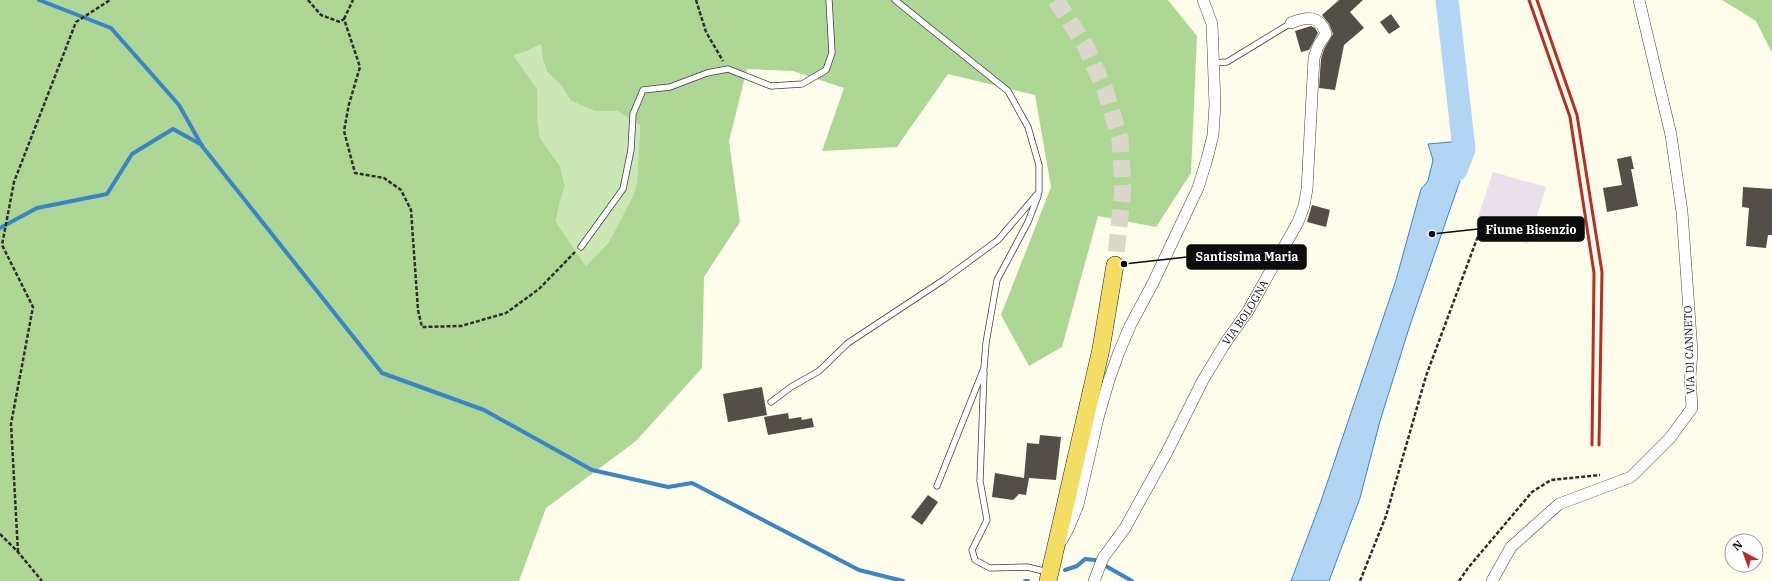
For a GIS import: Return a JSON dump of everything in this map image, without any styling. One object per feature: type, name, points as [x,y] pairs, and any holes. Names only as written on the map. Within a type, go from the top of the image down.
[{"type":"main road","points":[[1049,577],[1101,349],[1115,265]]},
{"type":"street","points":[[1054,555],[1070,527],[1078,505],[1098,418],[1108,380],[1118,352],[1198,188],[1207,159],[1213,134],[1215,105],[1212,24],[1203,0]]},
{"type":"street","name":"VIA DI CANNETO","points":[[1492,581],[1511,546],[1559,504],[1631,477],[1670,438],[1692,408],[1690,377],[1692,352],[1682,212],[1671,135],[1639,0]]},
{"type":"street","name":"VIA BOLOGNA","points":[[1094,581],[1103,558],[1124,528],[1166,452],[1203,380],[1226,342],[1248,311],[1271,272],[1298,222],[1304,206],[1308,173],[1314,58],[1318,46],[1326,34],[1322,24],[1316,19],[1308,18],[1292,23]]},
{"type":"lane","points":[[581,247],[623,189],[631,150],[633,114],[643,90],[670,87],[707,73],[728,69],[771,86],[802,84],[826,70],[832,53],[829,0]]},
{"type":"lane","points":[[895,0],[1008,91],[1028,127],[1039,165],[1039,192],[1028,222],[997,280],[986,343],[980,481],[986,520],[972,550],[975,560],[990,568],[1027,567],[1049,577]]},
{"type":"lane","name":"VIA BOLOGNA","points":[[1213,63],[1227,62],[1292,23]]},
{"type":"lane","points":[[771,402],[791,387],[819,371],[848,344],[945,279],[998,240],[1039,192]]},
{"type":"lane","points":[[937,486],[984,368]]},
{"type":"path","points":[[18,552],[11,424],[33,307],[2,244],[14,182],[76,22],[110,0]]},
{"type":"path","points":[[308,0],[321,15],[340,22],[344,19],[353,0]]},
{"type":"path","points":[[696,0],[706,32],[728,69]]},
{"type":"path","points":[[344,19],[360,67],[349,104],[344,131],[354,173],[384,178],[401,190],[411,210],[418,310],[422,327],[460,326],[506,313],[539,289],[581,247]]},
{"type":"path","points":[[1360,581],[1386,516],[1426,376],[1481,228]]},
{"type":"path","points":[[0,534],[18,552],[42,581]]},
{"type":"shaded area","points":[[1493,172],[1546,187],[1528,244],[1475,226]]},
{"type":"green space","points":[[0,0],[1168,0],[1197,36],[1191,173],[1156,227],[1098,216],[1062,347],[1029,366],[1001,315],[1051,187],[1035,95],[948,74],[897,147],[822,151],[844,88],[793,71],[747,69],[729,141],[740,222],[704,277],[702,368],[636,441],[546,508],[519,581],[0,581]],"holes":[[[541,44],[543,60],[547,72],[561,85],[571,101],[595,111],[617,111],[640,125],[637,182],[633,196],[609,242],[586,266],[556,222],[559,205],[565,186],[560,166],[540,138],[537,117],[537,89],[513,55],[527,51]]]},
{"type":"green space","points":[[1722,0],[1772,0],[1772,53],[1756,21]]},
{"type":"green space","points":[[541,44],[543,60],[547,72],[561,85],[571,101],[595,111],[617,111],[640,125],[637,182],[633,196],[609,242],[586,266],[556,222],[559,205],[565,186],[560,166],[540,138],[537,117],[537,89],[512,55],[527,51]]},
{"type":"water","points":[[1474,140],[1410,325],[1380,421],[1360,498],[1329,581],[1291,581],[1320,504],[1396,280],[1421,189],[1428,181],[1433,160],[1428,144]]},
{"type":"building","points":[[1339,0],[1363,0],[1350,12],[1364,28],[1344,45],[1335,90],[1319,88],[1321,59],[1324,49],[1333,34],[1329,24],[1322,15]]},
{"type":"building","points":[[1391,14],[1400,27],[1389,34],[1380,22]]},
{"type":"building","points":[[1311,26],[1315,28],[1318,33],[1309,50],[1301,52],[1295,31]]},
{"type":"building","points":[[1631,156],[1634,169],[1631,169],[1638,206],[1607,212],[1603,188],[1622,185],[1617,159]]},
{"type":"building","points":[[1743,187],[1772,189],[1772,235],[1768,235],[1766,248],[1746,246],[1749,208],[1742,207]]},
{"type":"building","points":[[1312,205],[1330,210],[1326,227],[1307,222]]},
{"type":"building","points":[[762,387],[767,415],[728,422],[723,394]]},
{"type":"building","points":[[788,413],[789,419],[801,417],[802,420],[812,418],[814,427],[768,435],[764,417]]},
{"type":"building","points":[[1040,435],[1061,437],[1056,480],[1029,478],[1026,495],[1019,494],[1013,500],[992,497],[995,473],[1024,478],[1027,443],[1039,444]]},
{"type":"building","points":[[928,495],[938,502],[922,525],[911,517]]},
{"type":"waterway","points":[[39,0],[111,28],[179,105],[202,146],[382,373],[484,410],[592,470],[668,487],[692,483],[859,570],[903,581]]},
{"type":"waterway","points":[[1447,0],[1464,149],[1456,170]]},
{"type":"waterway","points":[[0,228],[37,208],[107,194],[132,154],[173,129],[202,145]]},
{"type":"waterway","points":[[1065,570],[1077,566],[1085,559],[1095,560]]},
{"type":"waterway","points":[[1104,565],[1132,581]]},
{"type":"tunnel","points":[[1056,0],[1086,47],[1105,90],[1120,139],[1123,187],[1115,265]]},
{"type":"railway","points":[[1529,0],[1570,117],[1594,273],[1592,445]]},
{"type":"railway","points":[[1537,0],[1577,115],[1602,272],[1599,445]]},
{"type":"place","name":"Fiume Bisenzio","points":[[1432,234]]},
{"type":"place","name":"Santissima Maria","points":[[1124,264]]}]
